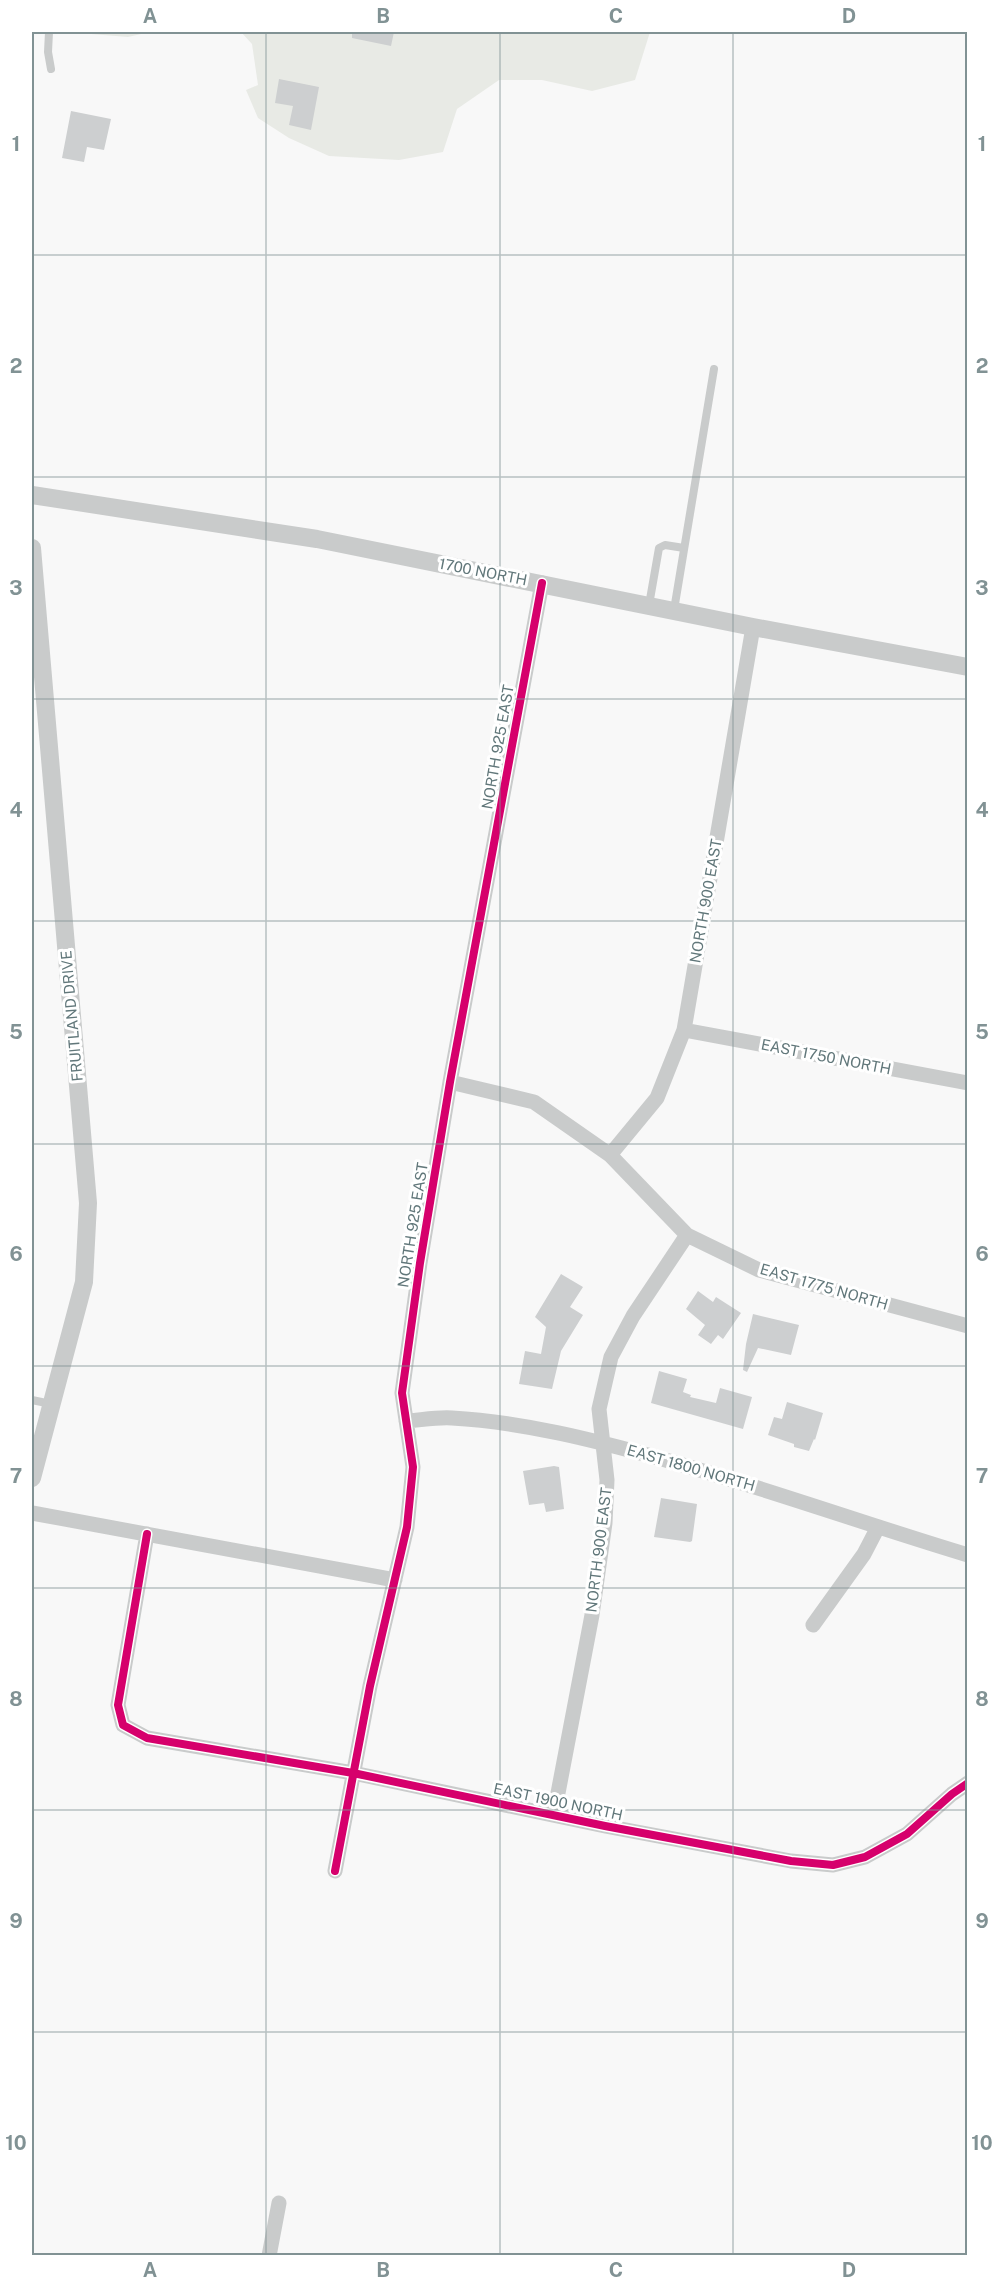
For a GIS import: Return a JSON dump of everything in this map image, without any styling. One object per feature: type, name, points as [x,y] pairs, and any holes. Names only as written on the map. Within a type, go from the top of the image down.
[{"type":"street","name":"1700 NORTH","points":[[32,495],[317,539],[968,668]]},
{"type":"street","name":"FRUITLAND DRIVE","points":[[32,548],[88,1203],[84,1282],[33,1470]]},
{"type":"street","name":"NORTH 925 EAST","points":[[335,1871],[353,1773],[408,1527],[413,1467],[402,1393],[420,1263],[450,1082],[542,584]]},
{"type":"street","name":"NORTH 900 EAST","points":[[610,1155],[657,1098],[684,1030],[753,627]]},
{"type":"street","name":"EAST 1750 NORTH","points":[[684,1030],[968,1083]]},
{"type":"street","name":"EAST 1775 NORTH","points":[[450,1082],[534,1102],[610,1155],[687,1235],[759,1270],[968,1326]]},
{"type":"street","name":"NORTH 900 EAST","points":[[554,1814],[592,1615],[605,1522],[607,1479],[599,1409],[611,1357],[633,1316],[687,1235]]},
{"type":"street","name":"EAST 1800 NORTH","points":[[406,1420],[450,1418],[483,1421],[602,1442],[733,1479],[968,1554]]},
{"type":"street","points":[[32,1513],[395,1580]]},
{"type":"street","points":[[813,1625],[864,1554],[878,1527]]},
{"type":"street","name":"EAST 1900 NORTH","points":[[147,1534],[118,1705],[123,1725],[147,1738],[353,1773],[791,1862],[833,1865],[865,1857],[908,1834],[952,1794],[968,1783]]},
{"type":"street","points":[[269,2256],[279,2203]]},
{"type":"lane","points":[[49,32],[48,52],[51,69]]},
{"type":"lane","points":[[674,611],[714,369]]},
{"type":"lane","points":[[649,605],[659,548],[665,545],[684,548]]},
{"type":"lane","points":[[32,1400],[52,1404]]},
{"type":"shaded area","points":[[88,32],[150,32],[128,37]]},
{"type":"shaded area","points":[[241,32],[650,32],[635,80],[592,91],[542,80],[499,80],[457,109],[443,152],[399,160],[329,156],[289,138],[258,118],[246,90],[258,85],[252,44]]},
{"type":"building","points":[[352,32],[394,32],[391,46],[352,38]]},
{"type":"building","points":[[279,79],[319,87],[311,130],[289,125],[293,106],[275,103]]},
{"type":"building","points":[[71,111],[111,119],[104,150],[87,147],[84,162],[62,158]]},
{"type":"building","points":[[561,1274],[583,1287],[570,1307],[583,1315],[561,1351],[552,1389],[519,1384],[525,1351],[541,1354],[546,1327],[535,1317]]},
{"type":"building","points":[[698,1291],[713,1302],[716,1297],[741,1313],[723,1339],[718,1335],[711,1344],[698,1335],[705,1325],[686,1309]]},
{"type":"building","points":[[753,1314],[799,1325],[791,1355],[758,1348],[747,1372],[743,1370]]},
{"type":"building","points":[[659,1371],[687,1379],[683,1392],[691,1395],[690,1397],[716,1403],[720,1388],[752,1397],[743,1429],[651,1403]]},
{"type":"building","points":[[787,1402],[823,1413],[815,1440],[809,1451],[768,1435],[774,1417],[782,1419]]},
{"type":"building","points":[[559,1467],[564,1509],[546,1512],[544,1503],[529,1505],[523,1471]]},
{"type":"building","points":[[661,1498],[697,1504],[692,1541],[654,1537]]},
{"type":"cycle path","points":[[335,1871],[370,1686],[407,1527],[413,1467],[402,1393],[420,1263],[450,1082],[542,583]]},
{"type":"cycle path","points":[[147,1534],[118,1705],[123,1725],[147,1738],[353,1773],[605,1826],[791,1861],[833,1865],[865,1857],[907,1834],[952,1794],[968,1783]]}]
